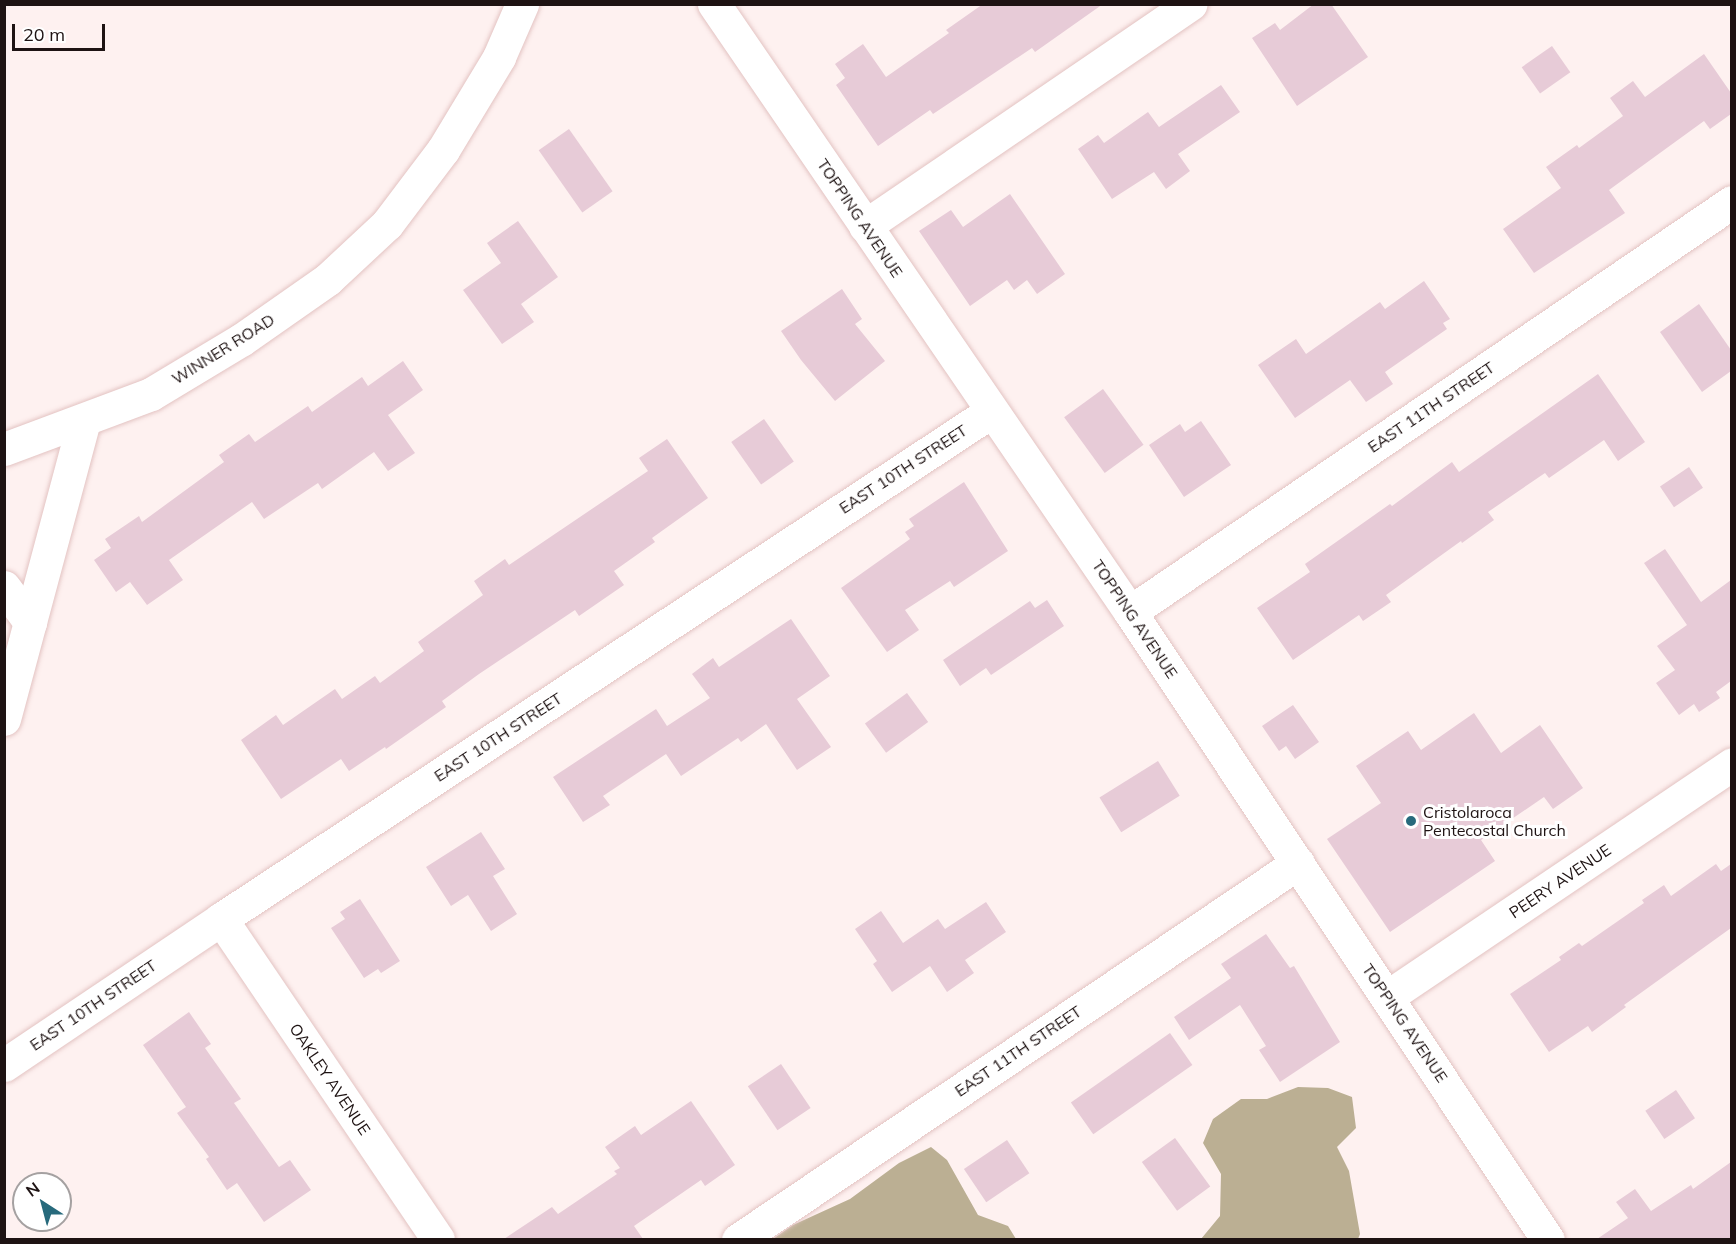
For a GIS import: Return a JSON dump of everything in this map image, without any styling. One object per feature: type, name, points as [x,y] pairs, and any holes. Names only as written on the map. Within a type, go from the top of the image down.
[{"type":"street","name":"WINNER ROAD","points":[[4,449],[151,394],[241,340],[328,279],[379,232],[444,150],[499,57],[522,4]]},
{"type":"street","name":"TOPPING AVENUE","points":[[714,4],[1130,612],[1548,1239]]},
{"type":"street","points":[[865,226],[1191,4]]},
{"type":"street","name":"EAST 11TH STREET","points":[[1130,612],[1731,202]]},
{"type":"street","name":"EAST 10TH STREET","points":[[4,1065],[221,919],[992,411]]},
{"type":"street","points":[[4,718],[84,420]]},
{"type":"street","points":[[4,587],[30,622]]},
{"type":"street","name":"PEERY AVENUE","points":[[1388,998],[1731,764]]},
{"type":"street","name":"EAST 11TH STREET","points":[[738,1239],[1298,863]]},
{"type":"street","name":"OAKLEY AVENUE","points":[[221,919],[438,1239]]},
{"type":"shaded area","points":[[1298,1087],[1328,1088],[1352,1097],[1356,1128],[1337,1147],[1349,1171],[1360,1234],[1358,1239],[1201,1239],[1220,1216],[1221,1174],[1203,1143],[1213,1119],[1241,1099],[1267,1099]]},
{"type":"shaded area","points":[[931,1147],[947,1160],[978,1215],[1008,1226],[1016,1239],[773,1239],[793,1225],[850,1199],[899,1163]]},
{"type":"building","points":[[983,4],[1103,4],[1035,52],[1032,48],[933,114],[930,110],[878,146],[836,85],[845,78],[835,64],[863,44],[886,77],[949,33],[946,30]]},
{"type":"building","points":[[1314,4],[1331,4],[1368,57],[1297,106],[1252,38],[1275,23],[1280,30]]},
{"type":"building","points":[[1552,46],[1570,72],[1540,93],[1522,67]]},
{"type":"building","points":[[1704,54],[1731,93],[1731,114],[1710,129],[1704,121],[1609,190],[1625,213],[1534,273],[1503,229],[1561,188],[1546,167],[1577,145],[1579,148],[1623,116],[1610,98],[1633,81],[1645,97]]},
{"type":"building","points":[[1221,85],[1240,112],[1178,154],[1190,171],[1166,189],[1154,172],[1112,199],[1078,149],[1098,135],[1104,143],[1148,112],[1159,127]]},
{"type":"building","points":[[569,129],[613,191],[582,212],[539,150]]},
{"type":"building","points":[[1010,194],[1065,274],[1037,294],[1027,280],[1014,290],[1007,280],[970,306],[919,231],[951,210],[963,227]]},
{"type":"building","points":[[518,221],[558,277],[521,304],[534,322],[502,344],[463,290],[501,263],[487,243]]},
{"type":"building","points":[[1424,281],[1450,319],[1443,323],[1447,329],[1385,372],[1393,384],[1366,402],[1350,380],[1295,418],[1258,365],[1296,339],[1306,354],[1380,302],[1385,309]]},
{"type":"building","points":[[842,289],[862,319],[855,324],[885,361],[835,401],[801,360],[781,331]]},
{"type":"building","points":[[1699,304],[1731,350],[1731,371],[1702,392],[1660,332]]},
{"type":"building","points":[[403,361],[423,390],[388,415],[415,453],[388,471],[374,452],[322,489],[318,483],[264,519],[252,502],[169,560],[183,580],[147,605],[130,582],[116,592],[94,560],[111,548],[105,539],[139,516],[142,522],[224,462],[219,455],[249,434],[255,442],[308,406],[312,412],[362,377],[368,386]]},
{"type":"building","points":[[1598,374],[1645,442],[1618,461],[1604,440],[1549,478],[1545,473],[1488,512],[1494,520],[1386,595],[1391,602],[1363,621],[1359,615],[1293,660],[1257,608],[1310,572],[1305,564],[1390,504],[1392,506],[1452,462],[1459,472]]},
{"type":"building","points":[[1103,389],[1144,445],[1105,473],[1064,417]]},
{"type":"building","points":[[764,419],[794,462],[761,485],[731,442]]},
{"type":"building","points":[[1201,421],[1231,465],[1184,497],[1149,445],[1180,424],[1185,432]]},
{"type":"building","points":[[667,439],[708,498],[652,538],[655,542],[614,571],[624,585],[579,616],[575,610],[479,674],[442,701],[446,707],[386,749],[385,747],[349,771],[341,759],[281,799],[241,740],[276,715],[283,725],[335,689],[342,699],[375,676],[380,683],[424,651],[418,642],[483,595],[474,581],[505,559],[509,565],[648,471],[639,458]]},
{"type":"building","points":[[1689,467],[1703,488],[1674,507],[1660,487]]},
{"type":"building","points":[[964,482],[1008,551],[954,587],[950,581],[905,610],[919,630],[887,652],[841,588],[910,539],[905,532],[914,526],[909,519]]},
{"type":"building","points":[[1665,549],[1701,602],[1731,580],[1731,681],[1716,692],[1720,698],[1699,712],[1694,704],[1679,715],[1656,683],[1675,670],[1657,646],[1687,625],[1644,563]]},
{"type":"building","points":[[1047,600],[1064,626],[991,675],[986,668],[960,686],[943,660],[1030,601],[1035,608]]},
{"type":"building","points":[[791,619],[830,676],[797,699],[831,747],[797,770],[766,724],[741,742],[738,738],[681,776],[666,754],[603,796],[610,805],[583,822],[553,777],[656,709],[667,726],[710,698],[692,674],[713,658],[719,667]]},
{"type":"building","points":[[907,693],[928,722],[886,753],[865,724]]},
{"type":"building","points":[[1293,705],[1319,742],[1295,759],[1286,746],[1279,751],[1262,726]]},
{"type":"building","name":"Cristolaroca Pentecostal Church","points":[[1474,713],[1501,753],[1540,725],[1583,788],[1553,809],[1544,797],[1481,840],[1495,861],[1390,932],[1327,839],[1381,803],[1356,766],[1408,731],[1421,750]]},
{"type":"building","points":[[1158,761],[1180,796],[1121,832],[1099,798]]},
{"type":"building","points":[[481,832],[505,869],[493,876],[517,914],[491,931],[468,895],[451,906],[426,867]]},
{"type":"building","points":[[1716,864],[1721,871],[1731,864],[1731,928],[1624,1005],[1626,1007],[1592,1032],[1588,1026],[1549,1052],[1510,994],[1561,960],[1559,957],[1579,943],[1582,946],[1644,903],[1642,900],[1664,885],[1671,896]]},
{"type":"building","points":[[360,899],[400,961],[381,973],[378,969],[364,978],[331,928],[345,919],[340,912]]},
{"type":"building","points":[[986,902],[1006,932],[965,960],[974,973],[947,992],[930,966],[892,992],[873,964],[877,961],[855,929],[881,911],[903,943],[938,919],[945,929]]},
{"type":"building","points":[[1266,934],[1290,968],[1294,966],[1340,1042],[1280,1082],[1259,1050],[1266,1046],[1240,1005],[1189,1040],[1174,1017],[1231,978],[1221,964]]},
{"type":"building","points":[[189,1012],[211,1044],[205,1048],[241,1099],[234,1103],[279,1167],[290,1160],[311,1190],[264,1222],[237,1183],[227,1190],[206,1159],[209,1157],[177,1113],[186,1107],[143,1045]]},
{"type":"building","points":[[1170,1033],[1192,1065],[1093,1134],[1071,1102]]},
{"type":"building","points":[[781,1064],[811,1108],[777,1130],[748,1086]]},
{"type":"building","points":[[1676,1090],[1695,1118],[1664,1139],[1645,1111]]},
{"type":"building","points":[[691,1101],[735,1165],[705,1186],[701,1180],[634,1226],[643,1239],[504,1239],[552,1207],[558,1214],[617,1174],[614,1171],[620,1168],[605,1147],[635,1126],[641,1135]]},
{"type":"building","points":[[1175,1138],[1210,1187],[1177,1211],[1142,1162]]},
{"type":"building","points":[[1007,1140],[1029,1173],[986,1202],[964,1169]]},
{"type":"building","points":[[1731,1162],[1731,1239],[1597,1239],[1628,1218],[1616,1202],[1635,1189],[1651,1211],[1691,1185],[1693,1189]]},
{"type":"place","name":"Cristolaroca Pentecostal Church","points":[[1411,821]]}]
